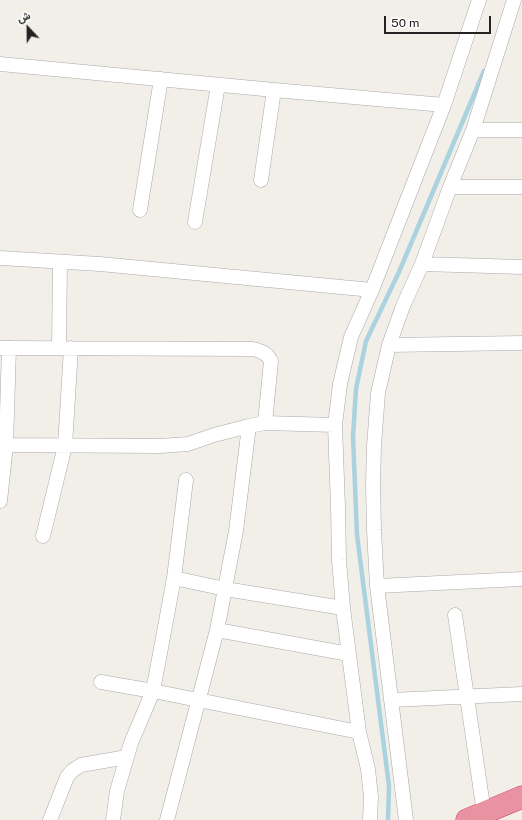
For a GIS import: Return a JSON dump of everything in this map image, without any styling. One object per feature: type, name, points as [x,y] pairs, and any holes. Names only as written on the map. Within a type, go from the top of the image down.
[{"type":"highway","points":[[475,817],[522,797]]},
{"type":"street","points":[[370,820],[371,797],[369,776],[359,732],[339,560],[335,425],[340,384],[351,337],[372,290],[444,105],[479,0]]},
{"type":"street","points":[[406,820],[377,586],[374,530],[374,446],[378,392],[389,345],[403,306],[422,264],[450,187],[473,130],[515,8]]},
{"type":"street","points":[[0,64],[444,105]]},
{"type":"street","points":[[140,210],[160,79]]},
{"type":"street","points":[[195,222],[218,85]]},
{"type":"street","points":[[261,180],[274,90]]},
{"type":"street","points":[[473,130],[522,130]]},
{"type":"street","points":[[450,187],[522,187]]},
{"type":"street","points":[[0,258],[100,264],[372,290]]},
{"type":"street","points":[[43,536],[65,446],[65,348],[60,262]]},
{"type":"street","points":[[422,264],[522,267]]},
{"type":"street","points":[[389,345],[522,342]]},
{"type":"street","points":[[0,501],[3,445],[4,348],[259,350],[269,357],[271,361],[266,423]]},
{"type":"street","points":[[3,445],[160,446],[188,444],[214,435],[266,423],[335,425]]},
{"type":"street","points":[[167,820],[217,630],[236,531],[249,426]]},
{"type":"street","points":[[113,820],[117,791],[131,743],[153,691],[174,578],[186,480]]},
{"type":"street","points":[[174,578],[225,589],[344,608]]},
{"type":"street","points":[[377,586],[522,579]]},
{"type":"street","points":[[455,615],[467,697],[475,817]]},
{"type":"street","points":[[217,630],[349,654]]},
{"type":"street","points":[[101,682],[359,732]]},
{"type":"street","points":[[392,700],[522,694]]},
{"type":"street","points":[[50,820],[67,777],[72,771],[81,765],[127,757]]},
{"type":"waterway","points":[[388,820],[389,786],[357,535],[353,437],[356,389],[366,341],[399,272],[484,71]]}]
